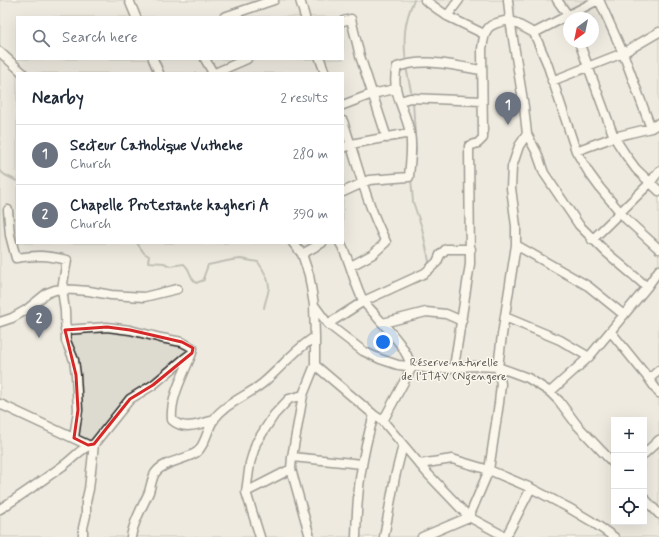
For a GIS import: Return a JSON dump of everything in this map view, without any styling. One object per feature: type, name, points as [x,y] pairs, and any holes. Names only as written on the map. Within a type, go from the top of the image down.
[{"type":"street","points":[[129,0],[136,16]]},
{"type":"street","points":[[227,16],[274,0]]},
{"type":"street","points":[[300,0],[305,16]]},
{"type":"street","points":[[425,0],[447,16],[484,34]]},
{"type":"street","points":[[447,16],[459,0]]},
{"type":"street","points":[[508,0],[527,134],[537,153],[544,173],[579,225],[592,240],[647,287]]},
{"type":"street","points":[[556,0],[566,12]]},
{"type":"street","points":[[576,12],[599,0],[623,53],[651,128]]},
{"type":"street","points":[[344,21],[351,19],[360,56],[387,138]]},
{"type":"street","points":[[534,33],[563,19]]},
{"type":"street","points":[[454,367],[462,321],[471,249],[469,146],[478,144],[483,138],[482,70],[484,34],[487,27],[494,23],[510,20],[534,33],[547,63],[576,150],[596,183],[620,213],[659,249]]},
{"type":"street","points":[[552,81],[623,53],[659,32]]},
{"type":"street","points":[[581,48],[614,137],[636,169],[659,191]]},
{"type":"street","points":[[0,52],[22,72]]},
{"type":"street","points":[[153,60],[159,72]]},
{"type":"street","points":[[206,60],[213,72]]},
{"type":"street","points":[[216,72],[245,60]]},
{"type":"street","points":[[320,60],[322,72]]},
{"type":"street","points":[[344,192],[369,180],[409,177],[411,146],[410,133],[395,88],[397,67],[412,63],[430,62],[482,70]]},
{"type":"street","points":[[344,105],[372,94],[395,88]]},
{"type":"street","points":[[400,101],[410,98],[482,101]]},
{"type":"street","points":[[576,150],[614,137],[651,128],[659,123]]},
{"type":"street","points":[[344,124],[373,215],[386,242],[373,254],[351,266]]},
{"type":"street","points":[[344,148],[351,144],[410,133]]},
{"type":"street","points":[[422,537],[469,517],[489,470],[500,394],[498,367],[516,245],[516,226],[511,188],[512,167],[519,146],[527,134]]},
{"type":"street","points":[[592,240],[650,183],[659,171]]},
{"type":"street","points":[[8,210],[10,235],[16,258],[48,256],[67,260],[62,289],[66,341],[74,360],[76,375],[78,410],[74,438]]},
{"type":"street","points":[[294,244],[302,254],[309,275],[314,305],[315,365],[303,395],[291,469],[310,537]]},
{"type":"street","points":[[302,254],[320,244]]},
{"type":"street","points":[[341,244],[345,251],[351,266],[354,280],[364,301],[407,353],[412,367],[384,422]]},
{"type":"street","points":[[516,245],[588,286],[624,314]]},
{"type":"street","points":[[328,324],[364,301],[425,273],[437,262],[440,255],[446,249],[471,249]]},
{"type":"street","points":[[550,392],[589,357],[611,332],[659,270]]},
{"type":"street","points":[[0,322],[12,318],[26,310],[47,293],[55,290],[62,289],[89,291],[111,295],[144,297],[176,289]]},
{"type":"street","points":[[314,305],[328,324],[362,351],[398,365],[438,369],[473,366],[498,367],[528,378],[550,392],[559,401],[577,425],[611,461]]},
{"type":"street","points":[[383,323],[426,312],[446,314],[462,321]]},
{"type":"street","points":[[505,317],[560,340],[589,357]]},
{"type":"street","points":[[65,330],[107,327],[130,330],[182,342],[193,348],[171,410],[172,420],[175,423],[194,426],[214,420]]},
{"type":"street","points":[[611,332],[659,393]]},
{"type":"street","points":[[131,537],[155,472],[162,466],[190,456],[199,450],[214,420],[227,406],[247,395],[263,383],[304,344],[315,337]]},
{"type":"street","points":[[0,509],[30,490],[91,445],[130,399],[153,385],[184,358],[192,353]]},
{"type":"street","points":[[315,365],[384,422],[469,517],[506,537],[531,488]]},
{"type":"street","points":[[649,379],[659,370]]},
{"type":"street","points":[[260,537],[246,492],[250,463],[256,443],[274,415],[289,399],[303,395]]},
{"type":"street","points":[[0,404],[91,445]]},
{"type":"street","points":[[356,537],[358,490],[367,439],[374,415]]},
{"type":"street","points":[[645,453],[659,440]]},
{"type":"street","points":[[83,537],[89,489],[91,445]]},
{"type":"street","points":[[384,537],[395,477],[403,445]]},
{"type":"street","points":[[292,457],[362,464]]},
{"type":"street","points":[[420,464],[452,459],[489,470],[531,488],[590,521],[614,537]]},
{"type":"street","points":[[246,492],[291,469]]},
{"type":"street","points":[[647,501],[659,514]]},
{"type":"street","points":[[652,507],[659,501]]},
{"type":"highlighted area","points":[[107,327],[130,330],[182,342],[193,348],[192,353],[153,385],[130,399],[94,444],[88,445],[74,438],[78,410],[76,375],[65,330]]},
{"type":"green space","name":"Réserve naturelle de l'ITAV (Ngengere","points":[[0,0],[659,0],[659,537],[0,537]]},
{"type":"waterway","points":[[406,63],[406,23],[414,0]]},
{"type":"waterway","points":[[406,67],[412,96]]},
{"type":"waterway","points":[[413,101],[416,152],[414,164]]},
{"type":"waterway","points":[[0,171],[16,180]]},
{"type":"waterway","points":[[411,178],[413,202],[422,228],[429,261],[428,265]]},
{"type":"waterway","points":[[138,244],[144,253],[149,256],[148,262],[164,263],[170,266],[184,264],[196,283],[204,280],[208,265],[241,259],[258,262],[266,276],[269,286],[264,308]]},
{"type":"place","name":"Secteur Catholique Vuthehe","points":[[508,125]]},
{"type":"place","name":"Chapelle Protestante kagheri A","points":[[39,338]]}]
